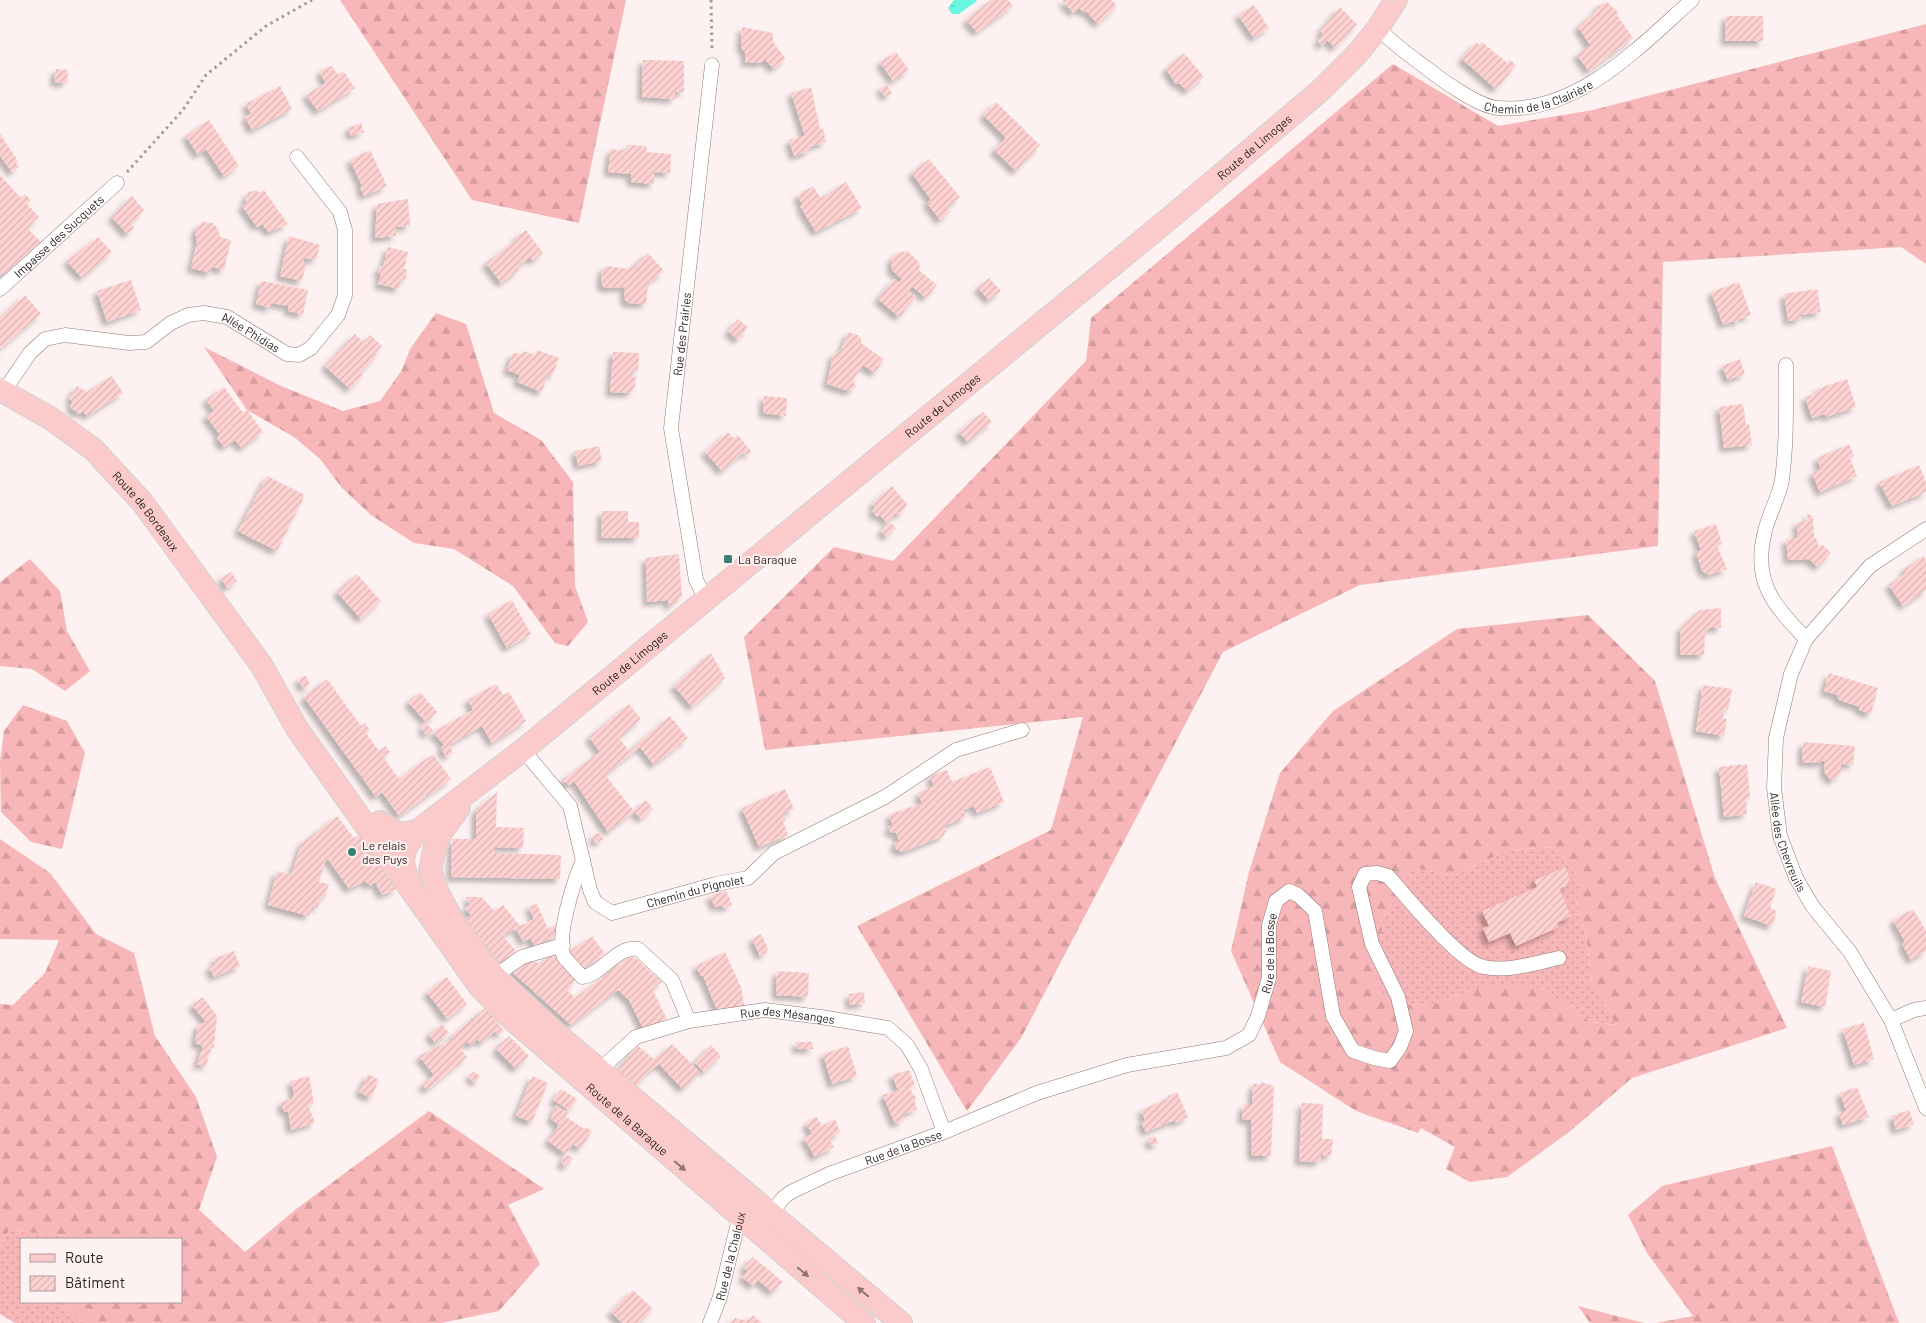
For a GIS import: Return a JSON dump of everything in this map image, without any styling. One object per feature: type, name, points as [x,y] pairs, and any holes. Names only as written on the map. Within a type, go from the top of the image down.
[{"type":"main road","name":"Route de Limoges","points":[[487,982],[438,894],[430,870],[428,838],[442,831],[472,791],[1168,219],[1321,90],[1378,28],[1396,0]]},
{"type":"main road","name":"Route de Bordeaux","points":[[2,391],[70,432],[92,449],[121,478],[163,529],[262,666],[309,719],[402,857]]},
{"type":"main road","name":"Route de Bordeaux","points":[[262,666],[296,728],[415,895]]},
{"type":"main road","points":[[262,666],[387,844],[402,857],[404,873],[415,895]]},
{"type":"main road","points":[[380,822],[390,830],[400,834],[428,838],[420,854],[402,857]]},
{"type":"main road","name":"Route de la Baraque","points":[[402,857],[434,909],[487,982],[505,1013],[593,1077],[644,1120],[671,1129],[901,1323]]},
{"type":"main road","name":"Route de la Baraque","points":[[415,895],[487,982]]},
{"type":"main road","name":"Route de la Baraque","points":[[593,1077],[740,1218],[864,1323]]},
{"type":"street","name":"Chemin de la Clairière","points":[[1378,28],[1389,40],[1451,88],[1496,108],[1532,106],[1572,94],[1627,57],[1692,0]]},
{"type":"street","name":"Rue des Prairies","points":[[706,599],[696,580],[671,428],[712,65]]},
{"type":"street","name":"Allée Phidias","points":[[2,391],[30,352],[45,339],[65,335],[129,343],[146,342],[171,323],[188,315],[204,313],[227,317],[287,354],[299,355],[311,348],[338,315],[345,295],[345,230],[340,212],[296,157]]},
{"type":"street","name":"Impasse des Sucquets","points":[[0,289],[117,184]]},
{"type":"street","points":[[1786,365],[1785,454],[1781,483],[1765,532],[1761,559],[1766,590],[1777,609],[1806,639]]},
{"type":"street","name":"Allée des Chevreuils","points":[[1926,529],[1870,566],[1806,639],[1791,674],[1776,738],[1774,788],[1780,836],[1796,878],[1813,907],[1850,952],[1891,1020],[1926,1108]]},
{"type":"street","name":"Chemin du Pignolet","points":[[523,750],[570,806],[595,902],[612,913],[716,884],[748,878],[774,853],[885,797],[956,750],[1022,730]]},
{"type":"street","points":[[583,860],[573,882],[564,923],[564,957],[582,977],[592,974],[627,948],[645,952],[672,980],[689,1021]]},
{"type":"street","name":"Rue de la Bosse","points":[[771,1214],[783,1198],[791,1192],[829,1174],[944,1132],[1037,1093],[1126,1065],[1226,1048],[1249,1034],[1258,1016],[1269,978],[1269,925],[1276,900],[1289,891],[1298,895],[1315,911],[1333,1016],[1353,1051],[1374,1058],[1390,1061],[1400,1047],[1406,1030],[1398,997],[1372,944],[1359,887],[1365,874],[1377,873],[1388,876],[1448,942],[1482,967],[1504,969],[1559,958]]},
{"type":"street","points":[[487,982],[522,957],[563,945]]},
{"type":"street","points":[[1891,1020],[1914,1010],[1926,1008]]},
{"type":"street","name":"Rue des Mésanges","points":[[593,1077],[636,1037],[689,1021],[765,1010],[821,1017],[888,1028],[907,1045],[921,1069],[944,1132]]},
{"type":"street","name":"Rue de la Chaloux","points":[[710,1323],[720,1297],[740,1218],[741,1189]]},
{"type":"path","points":[[117,184],[183,110],[206,75],[266,26],[312,0]]},
{"type":"path","points":[[712,0],[712,65]]},
{"type":"green space","points":[[340,0],[626,0],[579,223],[472,200]]},
{"type":"green space","points":[[1926,24],[1926,264],[1901,247],[1663,262],[1658,546],[1360,585],[1223,652],[1021,1038],[967,1111],[857,926],[1051,830],[1083,717],[765,750],[744,637],[834,547],[893,561],[1086,361],[1091,318],[1393,64],[1498,126],[1593,110]]},
{"type":"green space","points":[[436,313],[466,324],[494,413],[541,440],[573,482],[575,586],[588,622],[568,646],[555,643],[513,586],[454,549],[414,543],[371,515],[342,488],[320,459],[294,437],[247,410],[204,347],[281,386],[343,411],[380,401],[402,370],[410,349]]},
{"type":"green space","points":[[30,559],[60,591],[67,631],[90,671],[65,691],[32,669],[0,666],[0,582]]},
{"type":"green space","points":[[1588,615],[1655,681],[1715,878],[1787,1028],[1632,1078],[1569,1132],[1507,1177],[1470,1182],[1446,1169],[1455,1147],[1421,1128],[1418,1133],[1356,1111],[1280,1062],[1231,951],[1249,872],[1280,773],[1333,711],[1457,629]],"holes":[[[1556,847],[1584,887],[1576,902],[1586,936],[1592,983],[1616,1025],[1590,1022],[1542,988],[1505,984],[1471,990],[1442,1002],[1409,1005],[1377,991],[1383,918],[1414,868],[1454,876],[1508,850]]]},
{"type":"green space","points":[[23,705],[67,721],[85,753],[62,849],[31,842],[1,812],[0,762],[4,731]]},
{"type":"green space","points":[[0,839],[50,873],[96,934],[134,953],[155,1036],[196,1097],[217,1157],[199,1210],[245,1252],[295,1210],[429,1111],[544,1189],[508,1205],[540,1264],[499,1311],[441,1323],[84,1323],[60,1303],[182,1303],[182,1238],[70,1238],[9,1230],[0,1248],[0,1004],[13,1005],[45,973],[59,940],[0,939]]},
{"type":"green space","points":[[1556,847],[1584,887],[1576,902],[1586,936],[1592,983],[1617,1025],[1590,1022],[1542,988],[1471,990],[1442,1002],[1409,1005],[1377,991],[1383,918],[1414,868],[1454,876],[1508,850]]},
{"type":"green space","points":[[1832,1146],[1899,1323],[1656,1323],[1693,1316],[1647,1253],[1628,1215],[1662,1186]]},
{"type":"green space","points":[[9,1230],[70,1238],[20,1238],[20,1303],[60,1303],[84,1323],[15,1323],[0,1314],[0,1248]]},
{"type":"green space","points":[[1578,1306],[1644,1323],[1590,1323]]},
{"type":"water","points":[[954,0],[977,1],[959,14],[952,14],[948,8]]},
{"type":"building","points":[[991,0],[1008,0],[1013,6],[977,32],[966,20]]},
{"type":"building","points":[[1062,0],[1112,0],[1117,6],[1098,24],[1086,11],[1084,13],[1079,8],[1073,13]]},
{"type":"building","points":[[1607,2],[1619,13],[1617,15],[1633,38],[1589,71],[1577,55],[1590,45],[1578,27],[1598,9],[1596,7]]},
{"type":"building","points":[[1254,5],[1269,28],[1254,38],[1238,15]]},
{"type":"building","points":[[1340,7],[1357,24],[1335,48],[1327,40],[1322,46],[1318,41],[1323,34],[1320,31]]},
{"type":"building","points":[[1726,16],[1763,16],[1763,41],[1725,41]]},
{"type":"building","points":[[742,27],[773,33],[773,42],[786,59],[774,69],[766,61],[761,63],[745,62],[746,54],[741,47]]},
{"type":"building","points":[[1476,42],[1479,45],[1482,42],[1507,63],[1510,60],[1516,65],[1496,89],[1462,59]]},
{"type":"building","points":[[896,52],[909,70],[893,81],[880,62]]},
{"type":"building","points":[[1184,53],[1204,77],[1187,91],[1179,83],[1176,84],[1166,69]]},
{"type":"building","points":[[643,60],[684,61],[684,92],[675,92],[675,99],[642,97]]},
{"type":"building","points":[[332,66],[338,75],[343,71],[355,88],[318,111],[306,95],[326,83],[320,74],[324,68]]},
{"type":"building","points":[[56,69],[68,70],[67,83],[54,82]]},
{"type":"building","points":[[886,84],[892,93],[886,97],[880,89]]},
{"type":"building","points":[[280,86],[292,109],[252,130],[245,117],[251,114],[246,104]]},
{"type":"building","points":[[811,87],[820,129],[823,128],[826,142],[809,147],[810,151],[794,156],[789,140],[805,136],[791,93]]},
{"type":"building","points":[[996,102],[1040,145],[1016,171],[994,150],[1006,138],[983,115]]},
{"type":"building","points":[[209,120],[239,166],[224,176],[206,149],[198,155],[186,136]]},
{"type":"building","points":[[361,123],[364,132],[351,136],[348,128]]},
{"type":"building","points":[[0,134],[18,161],[16,163],[19,167],[12,172],[0,156]]},
{"type":"building","points":[[627,145],[647,146],[646,152],[671,154],[670,173],[654,172],[654,184],[631,182],[631,174],[608,172],[611,149],[627,151]]},
{"type":"building","points":[[370,150],[387,186],[364,196],[360,187],[362,186],[350,160]]},
{"type":"building","points":[[929,159],[960,197],[947,208],[950,212],[940,220],[927,203],[931,200],[912,173]]},
{"type":"building","points":[[0,175],[21,198],[25,194],[31,200],[27,204],[39,217],[27,228],[41,242],[4,275],[2,273],[0,275]]},
{"type":"building","points":[[846,182],[862,208],[816,232],[800,206],[803,205],[797,196],[813,186],[821,198]]},
{"type":"building","points":[[257,190],[259,193],[264,190],[288,224],[269,232],[262,224],[257,227],[242,206],[247,202],[245,199],[249,192]]},
{"type":"building","points":[[132,196],[144,210],[131,224],[134,228],[127,234],[112,217]]},
{"type":"building","points":[[408,199],[410,226],[396,227],[396,236],[375,238],[377,204]]},
{"type":"building","points":[[202,222],[213,223],[218,229],[220,237],[231,240],[224,270],[212,267],[210,273],[191,268],[197,242],[195,231]]},
{"type":"building","points":[[526,230],[543,253],[533,261],[530,257],[517,267],[519,270],[501,283],[486,263],[518,239],[516,237]]},
{"type":"building","points":[[289,236],[320,245],[316,260],[304,258],[303,264],[306,264],[302,281],[280,276]]},
{"type":"building","points":[[98,237],[112,252],[82,278],[67,261]]},
{"type":"building","points":[[388,247],[408,252],[404,269],[408,270],[405,280],[401,279],[399,289],[378,284],[381,274],[378,274],[380,266],[383,267]]},
{"type":"building","points":[[907,251],[919,262],[920,271],[937,285],[926,298],[912,286],[908,291],[916,297],[899,317],[878,299],[894,279],[899,283],[902,279],[892,270],[891,260],[897,253]]},
{"type":"building","points":[[648,253],[664,271],[648,284],[646,304],[628,303],[624,299],[625,287],[605,288],[601,284],[602,270],[606,266],[630,269]]},
{"type":"building","points":[[989,278],[1001,291],[989,300],[978,288]]},
{"type":"building","points":[[131,280],[141,310],[107,322],[97,291]]},
{"type":"building","points":[[261,281],[308,290],[303,314],[288,311],[289,306],[271,303],[270,308],[256,304]]},
{"type":"building","points":[[1739,282],[1751,315],[1739,319],[1737,323],[1733,321],[1723,325],[1711,292]]},
{"type":"building","points":[[1817,289],[1821,312],[1800,315],[1801,319],[1788,321],[1784,294]]},
{"type":"building","points":[[25,295],[41,314],[0,349],[0,317]]},
{"type":"building","points":[[738,319],[748,327],[738,340],[728,331]]},
{"type":"building","points":[[848,332],[860,336],[862,344],[884,359],[875,373],[863,365],[853,380],[856,387],[848,391],[827,384],[833,355],[841,350]]},
{"type":"building","points":[[355,334],[363,342],[370,335],[382,346],[375,353],[377,355],[361,373],[363,375],[350,389],[325,366]]},
{"type":"building","points":[[537,350],[559,358],[552,376],[548,374],[542,392],[517,382],[520,375],[507,370],[513,353],[522,354],[523,351],[535,355]]},
{"type":"building","points":[[613,352],[639,353],[638,371],[632,370],[632,377],[636,377],[635,387],[630,393],[610,392]]},
{"type":"building","points":[[1740,359],[1745,374],[1728,380],[1722,366]]},
{"type":"building","points":[[112,376],[123,393],[87,416],[83,411],[79,414],[70,407],[73,401],[69,399],[77,386],[87,392]]},
{"type":"building","points":[[1847,379],[1856,407],[1826,417],[1825,414],[1812,418],[1805,397],[1818,393],[1817,389]]},
{"type":"building","points":[[224,387],[243,413],[247,410],[263,432],[242,448],[235,440],[224,447],[217,438],[220,435],[206,416],[214,411],[206,400]]},
{"type":"building","points":[[764,396],[787,398],[786,416],[763,413]]},
{"type":"building","points":[[1743,404],[1746,425],[1749,424],[1752,445],[1724,448],[1719,407]]},
{"type":"building","points":[[983,412],[992,422],[968,442],[959,432]]},
{"type":"building","points":[[728,432],[734,439],[738,435],[751,451],[747,455],[744,452],[722,471],[705,452]]},
{"type":"building","points":[[1849,444],[1854,456],[1850,458],[1857,476],[1820,492],[1812,473],[1821,469],[1817,458]]},
{"type":"building","points":[[599,446],[602,461],[578,466],[575,451]]},
{"type":"building","points":[[1919,465],[1926,483],[1926,492],[1892,506],[1879,482]]},
{"type":"building","points":[[267,476],[305,495],[277,551],[238,531]]},
{"type":"building","points":[[892,486],[907,504],[900,515],[896,513],[887,523],[880,515],[877,517],[872,511],[875,508],[872,504]]},
{"type":"building","points":[[602,511],[628,511],[628,522],[639,522],[639,538],[601,538]]},
{"type":"building","points":[[1807,513],[1813,517],[1814,537],[1818,541],[1818,546],[1823,545],[1831,553],[1818,567],[1809,559],[1788,560],[1786,539],[1798,538],[1797,522],[1808,521]]},
{"type":"building","points":[[890,522],[896,528],[886,537],[881,531]]},
{"type":"building","points":[[1716,524],[1722,544],[1717,546],[1727,569],[1709,575],[1702,571],[1696,552],[1701,550],[1694,531]]},
{"type":"building","points":[[679,554],[682,596],[669,607],[668,600],[647,602],[646,558]]},
{"type":"building","points":[[1923,556],[1926,559],[1926,590],[1903,606],[1889,585],[1906,573],[1903,570]]},
{"type":"building","points":[[231,572],[237,581],[227,588],[221,578]]},
{"type":"building","points":[[357,574],[381,601],[361,619],[337,592]]},
{"type":"building","points":[[512,600],[531,634],[507,648],[488,614]]},
{"type":"building","points":[[1721,608],[1721,628],[1710,628],[1703,634],[1705,634],[1704,655],[1680,655],[1681,628],[1700,610]]},
{"type":"building","points":[[711,653],[725,678],[692,707],[674,686]]},
{"type":"building","points":[[1829,673],[1878,688],[1871,714],[1859,710],[1860,707],[1839,700],[1837,695],[1824,691]]},
{"type":"building","points":[[305,675],[310,684],[304,689],[298,680]]},
{"type":"building","points":[[327,679],[361,726],[365,723],[370,731],[366,733],[379,751],[386,746],[390,752],[383,757],[399,779],[433,754],[451,779],[399,816],[382,792],[376,797],[304,697]]},
{"type":"building","points":[[496,684],[503,695],[509,692],[526,721],[492,743],[482,726],[449,745],[453,752],[446,757],[441,748],[444,745],[433,732],[473,710],[468,700]]},
{"type":"building","points":[[1703,685],[1732,689],[1728,710],[1724,709],[1723,718],[1727,719],[1724,736],[1696,731]]},
{"type":"building","points":[[420,692],[437,712],[426,722],[408,702]]},
{"type":"building","points":[[629,704],[641,719],[619,738],[629,751],[670,716],[688,738],[654,765],[640,747],[605,775],[634,811],[608,832],[574,781],[569,785],[562,780],[600,752],[589,737]]},
{"type":"building","points":[[426,723],[433,730],[427,735],[421,727]]},
{"type":"building","points":[[1803,742],[1855,746],[1853,765],[1841,764],[1841,773],[1832,781],[1824,772],[1825,761],[1820,763],[1802,762]]},
{"type":"building","points":[[1747,764],[1750,798],[1746,798],[1747,814],[1724,817],[1719,767]]},
{"type":"building","points":[[990,767],[1004,802],[977,813],[974,806],[963,810],[966,817],[944,826],[946,831],[943,836],[903,852],[896,849],[894,843],[899,841],[896,832],[891,833],[888,827],[893,825],[889,815],[922,803],[918,793],[934,786],[930,776],[947,770],[952,782]]},
{"type":"building","points":[[785,789],[794,809],[783,813],[786,820],[783,821],[788,835],[759,847],[742,808]]},
{"type":"building","points":[[497,792],[496,827],[524,828],[523,848],[495,847],[495,853],[561,855],[560,879],[451,877],[452,839],[476,839],[476,810],[479,810],[479,807]]},
{"type":"building","points":[[646,800],[653,809],[641,819],[634,811]]},
{"type":"building","points":[[337,816],[354,838],[359,835],[397,889],[382,895],[375,882],[370,886],[365,881],[349,889],[328,859],[325,862],[319,882],[329,884],[325,897],[321,896],[318,908],[312,906],[309,916],[268,905],[277,871],[291,875],[302,843]]},
{"type":"building","points":[[601,833],[603,840],[595,843],[593,835]]},
{"type":"building","points":[[1565,867],[1570,878],[1566,886],[1560,889],[1571,916],[1557,923],[1559,927],[1516,946],[1510,933],[1489,942],[1483,928],[1489,926],[1482,911],[1537,887],[1534,880]]},
{"type":"building","points":[[1756,882],[1776,889],[1770,908],[1777,911],[1772,926],[1744,916]]},
{"type":"building","points":[[726,890],[732,905],[724,908],[722,905],[715,907],[710,896]]},
{"type":"building","points":[[466,897],[482,897],[494,911],[503,905],[520,926],[534,919],[529,906],[537,904],[548,929],[557,924],[558,934],[535,946],[530,938],[523,942],[516,928],[503,936],[516,951],[501,964],[465,920],[471,915],[465,908],[471,904]]},
{"type":"building","points":[[1913,909],[1926,931],[1926,951],[1911,960],[1902,944],[1905,942],[1893,920]]},
{"type":"building","points":[[761,934],[768,948],[766,953],[760,956],[752,939]]},
{"type":"building","points":[[592,936],[605,954],[582,969],[570,951]]},
{"type":"building","points":[[234,951],[240,966],[214,977],[209,967],[216,964],[214,959]]},
{"type":"building","points":[[725,952],[741,987],[744,1006],[717,1010],[703,976],[701,976],[696,966]]},
{"type":"building","points":[[555,954],[575,980],[568,991],[575,998],[629,957],[635,958],[662,982],[652,989],[667,1019],[644,1030],[629,1000],[618,990],[571,1025],[510,970],[531,958],[540,965],[550,955]]},
{"type":"building","points":[[1808,966],[1831,971],[1825,1007],[1801,1002]]},
{"type":"building","points":[[777,971],[809,973],[808,997],[776,995]]},
{"type":"building","points":[[447,977],[467,1004],[447,1019],[427,992]]},
{"type":"building","points":[[864,992],[865,1003],[850,1005],[849,994]]},
{"type":"building","points":[[203,997],[217,1016],[214,1047],[211,1048],[206,1066],[197,1064],[203,1046],[195,1043],[198,1025],[206,1022],[192,1005]]},
{"type":"building","points":[[485,1008],[504,1031],[499,1035],[495,1031],[481,1043],[478,1039],[472,1045],[467,1042],[460,1048],[467,1057],[427,1090],[422,1085],[434,1075],[419,1056],[453,1039],[451,1037]]},
{"type":"building","points":[[1864,1023],[1874,1059],[1854,1065],[1843,1029]]},
{"type":"building","points":[[442,1024],[449,1033],[435,1043],[429,1034]]},
{"type":"building","points":[[509,1036],[529,1056],[516,1069],[496,1049]]},
{"type":"building","points":[[796,1042],[812,1042],[813,1049],[796,1049]]},
{"type":"building","points":[[672,1044],[700,1072],[683,1089],[659,1064],[648,1072],[636,1088],[617,1071],[637,1045],[655,1060]]},
{"type":"building","points":[[711,1045],[721,1056],[704,1072],[694,1062]]},
{"type":"building","points":[[848,1046],[857,1076],[832,1084],[823,1054]]},
{"type":"building","points":[[909,1070],[915,1085],[909,1088],[917,1099],[914,1100],[917,1109],[902,1115],[904,1120],[895,1124],[883,1095],[898,1090],[892,1075]]},
{"type":"building","points":[[474,1071],[480,1077],[475,1083],[469,1076]]},
{"type":"building","points":[[368,1074],[379,1080],[371,1098],[359,1092]]},
{"type":"building","points":[[309,1076],[314,1103],[308,1105],[315,1123],[291,1130],[288,1111],[284,1112],[281,1102],[292,1099],[294,1094],[291,1081]]},
{"type":"building","points":[[532,1076],[548,1083],[532,1122],[516,1116]]},
{"type":"building","points":[[1261,1082],[1274,1086],[1271,1156],[1252,1156],[1251,1120],[1242,1119],[1243,1105],[1252,1105],[1253,1084],[1261,1084]]},
{"type":"building","points":[[1857,1087],[1869,1117],[1843,1125],[1839,1113],[1846,1111],[1840,1093]]},
{"type":"building","points":[[561,1089],[577,1099],[569,1110],[553,1100]]},
{"type":"building","points":[[1177,1092],[1188,1117],[1176,1123],[1175,1120],[1146,1132],[1141,1122],[1145,1120],[1141,1110],[1169,1098],[1168,1096]]},
{"type":"building","points":[[1302,1103],[1323,1104],[1322,1139],[1333,1139],[1331,1156],[1321,1155],[1320,1162],[1299,1161]]},
{"type":"building","points":[[556,1105],[568,1113],[565,1116],[584,1129],[585,1127],[592,1131],[580,1149],[573,1144],[566,1154],[548,1141],[559,1125],[551,1119]]},
{"type":"building","points":[[1909,1110],[1914,1124],[1896,1130],[1892,1116]]},
{"type":"building","points":[[816,1116],[822,1126],[835,1119],[840,1132],[829,1139],[834,1147],[815,1157],[804,1138],[812,1134],[806,1124]]},
{"type":"building","points":[[1155,1136],[1159,1143],[1151,1146],[1148,1139]]},
{"type":"building","points":[[566,1154],[573,1158],[566,1167],[561,1163]]},
{"type":"building","points":[[753,1257],[783,1282],[772,1292],[758,1280],[753,1286],[742,1277],[748,1271],[743,1267]]},
{"type":"building","points":[[633,1290],[653,1309],[639,1323],[622,1323],[611,1312]]},
{"type":"building","points":[[753,1315],[762,1323],[731,1323],[735,1318],[748,1321]]},
{"type":"place","name":"La Baraque","points":[[728,559]]},
{"type":"place","name":"Le relais des Puys","points":[[352,852]]}]
